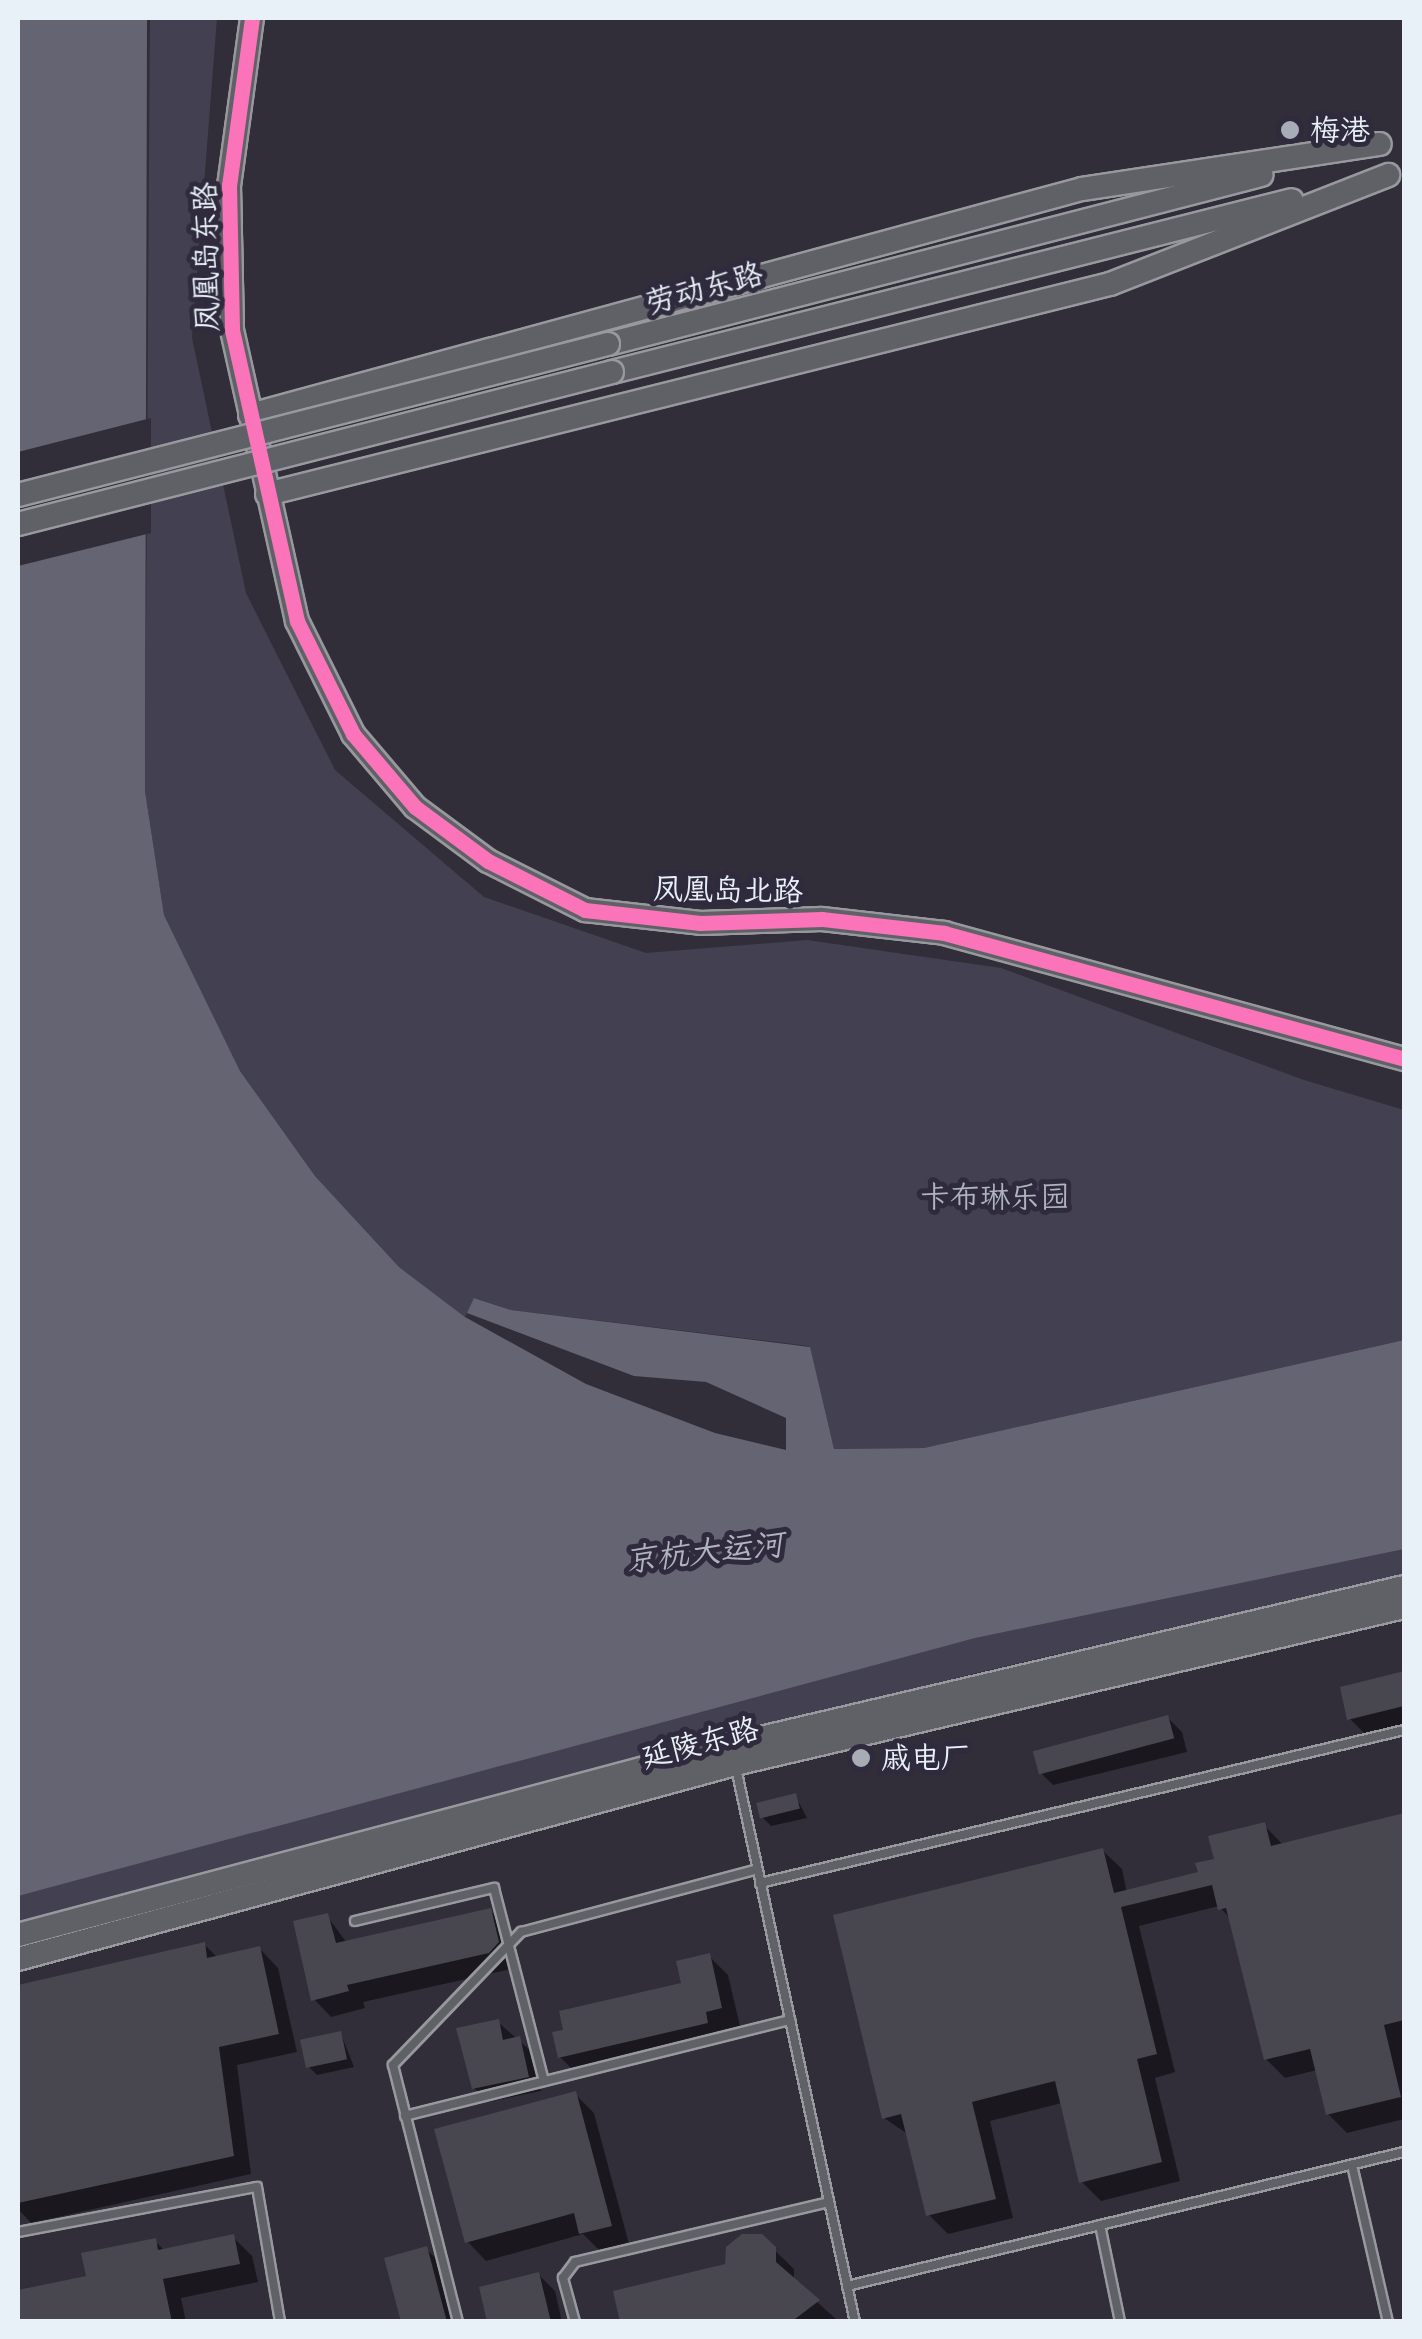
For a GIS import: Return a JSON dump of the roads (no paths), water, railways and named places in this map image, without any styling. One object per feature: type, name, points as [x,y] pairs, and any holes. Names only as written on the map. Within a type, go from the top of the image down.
[{"type":"main road","name":"凤凰岛东路","points":[[252,18],[229,185],[232,330],[267,494]]},
{"type":"main road","name":"劳动东路","points":[[18,495],[1404,137]]},
{"type":"main road","points":[[250,415],[1082,189],[1380,144]]},
{"type":"main road","points":[[267,494],[1110,284],[1396,173]]},
{"type":"main road","name":"劳动东路","points":[[18,524],[1396,173]]},
{"type":"main road","name":"凤凰岛北路","points":[[267,494],[297,621],[354,734],[415,807],[488,861],[584,910],[700,923],[822,919],[944,933],[1404,1060]]},
{"type":"main road","name":"延陵东路","points":[[18,1935],[732,1744],[1404,1587]]},
{"type":"main road","name":"延陵东路","points":[[18,1959],[735,1764],[1404,1607]]},
{"type":"lane","points":[[760,1883],[1404,1730]]},
{"type":"lane","points":[[735,1764],[855,2322]]},
{"type":"lane","points":[[458,2322],[393,2065],[521,1932],[757,1868]]},
{"type":"lane","points":[[356,1920],[494,1888],[544,2081]]},
{"type":"lane","points":[[404,2116],[790,2020]]},
{"type":"lane","points":[[848,2286],[1404,2152]]},
{"type":"lane","points":[[1352,2165],[1388,2322]]},
{"type":"lane","points":[[18,2232],[257,2187],[280,2322]]},
{"type":"lane","points":[[575,2322],[562,2278],[575,2262],[829,2202]]},
{"type":"lane","points":[[1100,2226],[1120,2322]]},
{"type":"water","name":"京杭大运河","points":[[18,18],[147,18],[145,791],[164,915],[240,1071],[315,1176],[399,1267],[465,1317],[586,1384],[715,1433],[786,1450],[786,1418],[706,1382],[634,1376],[467,1313],[474,1298],[511,1310],[810,1347],[834,1449],[924,1448],[1404,1340],[1404,1549],[975,1638],[18,1896]]},
{"type":"place","name":"梅港","points":[[1290,130]]},
{"type":"place","name":"戚电厂","points":[[861,1758]]},
{"type":"park label","name":"卡布琳乐园","points":[[995,1197]]}]
